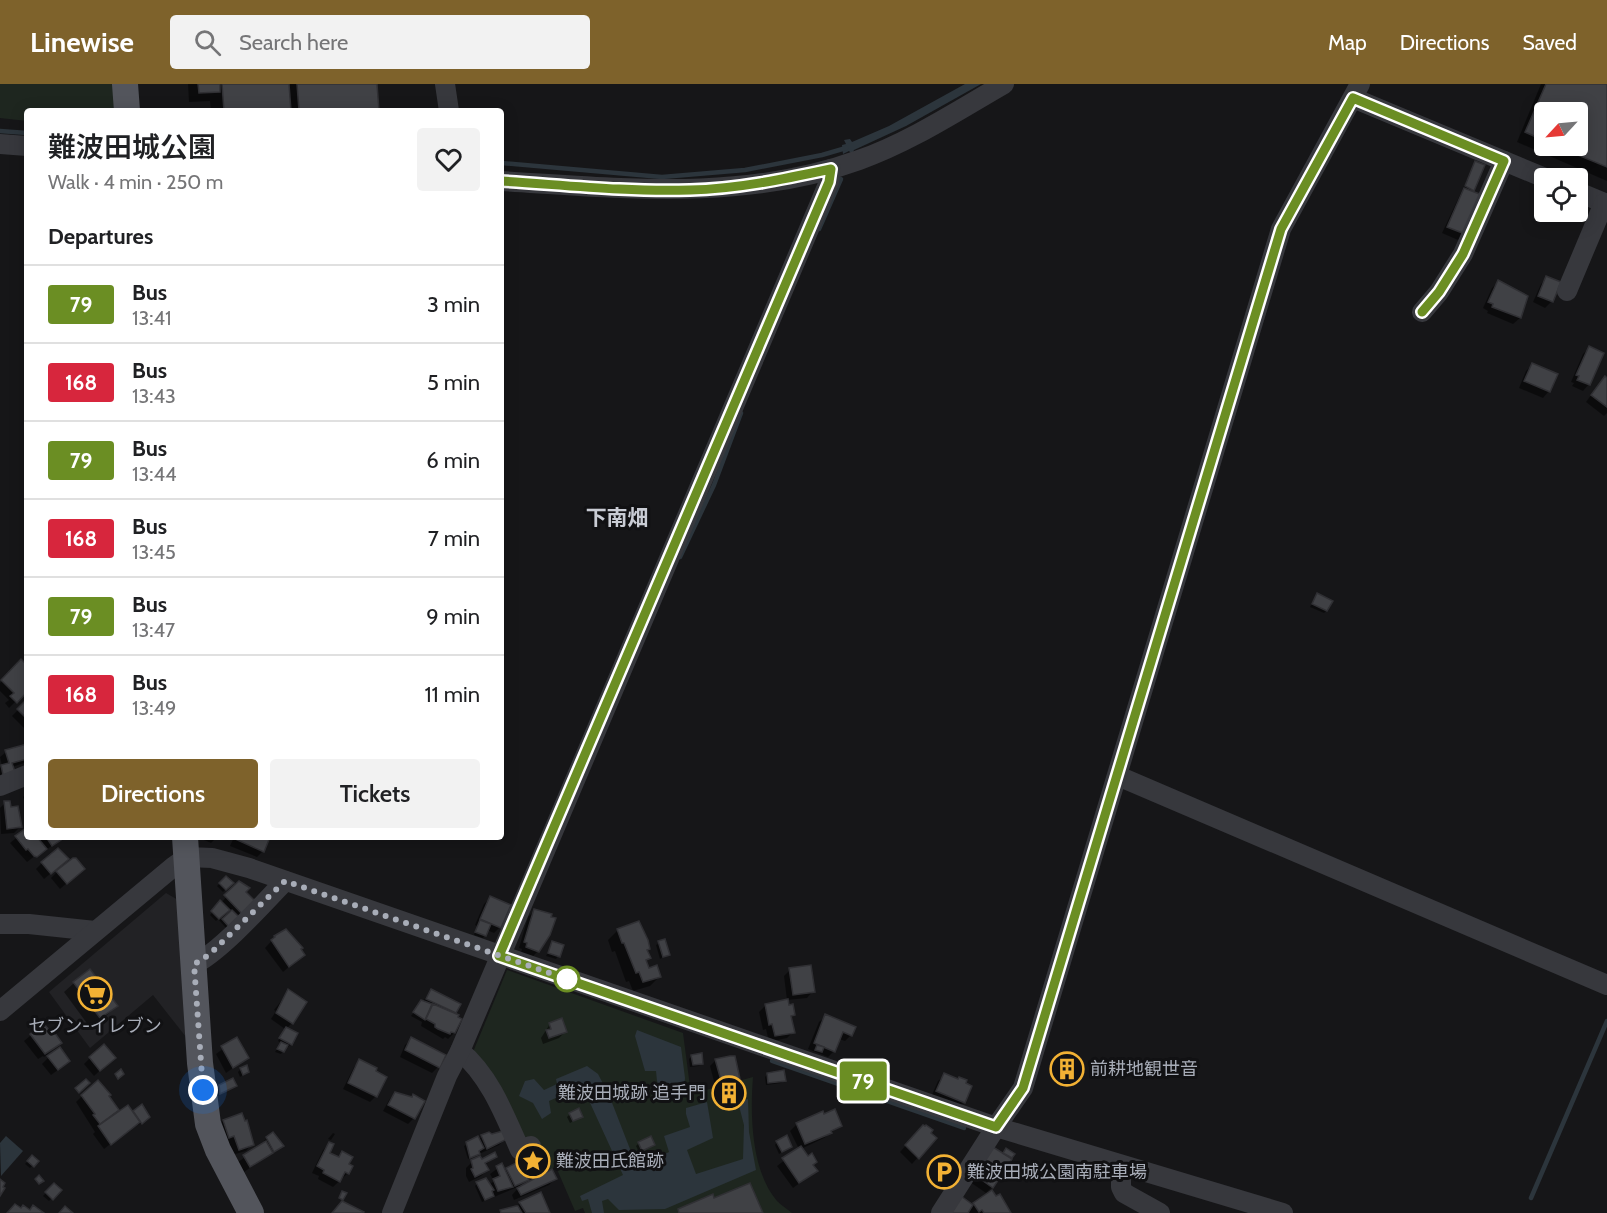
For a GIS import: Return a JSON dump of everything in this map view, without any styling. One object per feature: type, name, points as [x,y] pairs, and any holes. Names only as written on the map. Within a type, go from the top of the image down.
[{"type":"main road","points":[[125,84],[127,108]]},
{"type":"main road","points":[[186,847],[200,1063],[208,1124],[218,1150],[251,1213]]},
{"type":"street","points":[[445,84],[449,108]]},
{"type":"street","points":[[504,181],[663,190],[692,190],[769,182],[831,169],[860,160],[909,138],[1004,84]]},
{"type":"street","points":[[941,1213],[1023,1088],[1281,229],[1357,91],[1534,173]]},
{"type":"street","points":[[0,144],[24,146]]},
{"type":"street","points":[[1422,312],[1439,292],[1463,254],[1504,161]]},
{"type":"street","points":[[392,1213],[447,1077],[829,182],[831,169]]},
{"type":"street","points":[[1567,291],[1605,204],[1588,196]]},
{"type":"street","points":[[0,786],[24,776]]},
{"type":"street","points":[[1118,776],[1607,985]]},
{"type":"street","points":[[0,1011],[95,931],[186,847],[212,858],[249,868],[996,1127],[1283,1213]]},
{"type":"street","points":[[194,964],[225,940],[285,881]]},
{"type":"street","points":[[0,924],[29,924],[95,931]]},
{"type":"street","points":[[460,1051],[474,1063],[479,1071],[499,1104],[520,1150],[531,1146]]},
{"type":"street","points":[[1121,1166],[1121,1187],[1124,1193],[1160,1213]]},
{"type":"shaded area","points":[[0,84],[115,84],[117,108],[24,108],[24,121],[0,118]]},
{"type":"shaded area","points":[[965,84],[981,84],[906,126],[854,150],[852,154],[849,151],[843,154],[842,145],[846,144],[844,140],[850,139],[852,142],[889,126]]},
{"type":"shaded area","points":[[166,893],[178,900],[190,1042],[153,995],[90,1048],[49,992]]},
{"type":"shaded area","points":[[507,970],[683,1033],[691,1094],[753,1077],[752,1125],[757,1158],[768,1189],[777,1201],[792,1213],[585,1213],[583,1208],[575,1211],[556,1167],[535,1176],[526,1157],[540,1150],[535,1138],[527,1141],[473,1052]]},
{"type":"shaded area","points":[[637,1030],[681,1047],[684,1087],[672,1089],[672,1091],[661,1091],[656,1071],[645,1071],[635,1036]]},
{"type":"shaded area","points":[[587,1066],[598,1074],[609,1095],[637,1167],[669,1152],[664,1136],[690,1127],[686,1108],[707,1102],[713,1138],[687,1150],[696,1174],[743,1159],[744,1125],[738,1102],[748,1099],[749,1132],[756,1170],[665,1209],[619,1210],[608,1199],[602,1201],[604,1213],[592,1213],[588,1199],[582,1201],[580,1196],[623,1175],[586,1094],[570,1098],[565,1094],[549,1101],[551,1113],[542,1119],[533,1103],[519,1096],[525,1081],[534,1079],[544,1090],[557,1084],[556,1079]]},
{"type":"shaded area","points":[[6,1136],[23,1151],[1,1176],[0,1143]]},
{"type":"building","points":[[198,84],[220,84],[220,92],[199,93]]},
{"type":"building","points":[[222,84],[289,84],[291,108],[224,108]]},
{"type":"building","points":[[297,84],[377,84],[379,108],[299,108]]},
{"type":"building","points":[[1546,84],[1607,84],[1607,167],[1580,156],[1588,156],[1588,102],[1538,102]]},
{"type":"building","points":[[1534,111],[1534,136],[1525,132]]},
{"type":"building","points":[[1475,161],[1485,165],[1474,191],[1465,186]]},
{"type":"building","points":[[1464,188],[1482,195],[1465,234],[1447,227]]},
{"type":"building","points":[[1546,276],[1561,282],[1553,302],[1538,296]]},
{"type":"building","points":[[1498,280],[1528,296],[1521,318],[1492,307],[1493,304],[1488,302]]},
{"type":"building","points":[[1589,346],[1604,353],[1590,385],[1577,380],[1579,376],[1576,375]]},
{"type":"building","points":[[1532,363],[1558,374],[1550,392],[1524,381]]},
{"type":"building","points":[[1605,376],[1607,378],[1607,407],[1591,395]]},
{"type":"building","points":[[1317,593],[1333,601],[1327,611],[1312,604]]},
{"type":"building","points":[[21,659],[24,662],[24,695],[17,703],[10,696],[14,693],[1,680]]},
{"type":"building","points":[[24,702],[24,716],[17,709]]},
{"type":"building","points":[[24,745],[24,760],[12,763],[15,772],[3,775],[1,765],[9,763],[5,750]]},
{"type":"building","points":[[4,801],[10,801],[11,807],[18,806],[22,827],[7,829]]},
{"type":"building","points":[[24,829],[24,840],[40,840],[47,849],[37,857],[34,856],[15,836]]},
{"type":"building","points":[[48,840],[61,840],[52,846]]},
{"type":"building","points":[[237,840],[269,840],[264,852]]},
{"type":"building","points":[[58,848],[69,859],[51,874],[41,862]]},
{"type":"building","points":[[76,858],[85,869],[67,884],[56,871]]},
{"type":"building","points":[[226,876],[234,883],[226,890],[219,883]]},
{"type":"building","points":[[239,881],[250,888],[246,892],[257,903],[244,916],[224,895]]},
{"type":"building","points":[[490,896],[511,905],[501,928],[480,919]]},
{"type":"building","points":[[220,900],[230,910],[219,919],[211,911]]},
{"type":"building","points":[[534,909],[552,914],[551,917],[556,918],[550,935],[539,952],[526,947],[527,943],[524,942]]},
{"type":"building","points":[[232,910],[239,917],[229,927],[222,919]]},
{"type":"building","points":[[480,920],[491,924],[486,936],[475,932]]},
{"type":"building","points":[[639,921],[650,949],[647,950],[651,958],[646,960],[649,968],[657,965],[661,977],[643,982],[639,972],[636,973],[617,929]]},
{"type":"building","points":[[286,929],[303,948],[301,949],[305,955],[289,967],[271,940]]},
{"type":"building","points":[[665,939],[670,955],[663,957],[658,941]]},
{"type":"building","points":[[552,941],[564,945],[560,957],[548,953]]},
{"type":"building","points":[[811,965],[815,992],[793,995],[789,968]]},
{"type":"building","name":"セブン-イレブン","points":[[90,969],[118,1006],[100,1018],[73,982]]},
{"type":"building","points":[[288,989],[307,1002],[293,1024],[276,1013]]},
{"type":"building","points":[[431,989],[461,1004],[456,1013],[426,999]]},
{"type":"building","points":[[788,999],[789,1005],[793,1004],[795,1015],[791,1016],[795,1033],[775,1036],[772,1024],[769,1025],[765,1004]]},
{"type":"building","points":[[421,1000],[432,1004],[425,1020],[413,1012]]},
{"type":"building","points":[[433,1004],[459,1015],[458,1017],[462,1019],[455,1033],[450,1034],[438,1029],[435,1024],[426,1019]]},
{"type":"building","points":[[825,1014],[856,1027],[852,1036],[843,1032],[835,1052],[814,1043]]},
{"type":"building","points":[[562,1018],[567,1032],[549,1038],[546,1030],[551,1029],[549,1023]]},
{"type":"building","points":[[43,1023],[50,1031],[52,1029],[62,1043],[45,1054],[30,1034]]},
{"type":"building","points":[[286,1027],[298,1033],[292,1045],[279,1038]]},
{"type":"building","points":[[237,1037],[249,1058],[233,1068],[221,1046]]},
{"type":"building","points":[[411,1037],[446,1055],[440,1068],[405,1050]]},
{"type":"building","points":[[281,1042],[288,1045],[284,1052],[277,1049]]},
{"type":"building","points":[[104,1044],[116,1058],[100,1071],[89,1057]]},
{"type":"building","points":[[817,1045],[824,1047],[822,1052],[815,1050]]},
{"type":"building","points":[[60,1047],[70,1061],[58,1070],[47,1056]]},
{"type":"building","points":[[702,1053],[703,1064],[693,1065],[691,1055]]},
{"type":"building","points":[[735,1056],[740,1079],[722,1084],[715,1059]]},
{"type":"building","points":[[359,1059],[377,1068],[376,1071],[387,1077],[377,1097],[348,1083]]},
{"type":"building","points":[[247,1065],[249,1072],[243,1075],[240,1068]]},
{"type":"building","points":[[121,1069],[124,1074],[118,1079],[115,1074]]},
{"type":"building","points":[[784,1070],[786,1081],[768,1083],[767,1073]]},
{"type":"building","points":[[944,1073],[967,1080],[966,1083],[972,1086],[965,1103],[936,1091]]},
{"type":"building","points":[[233,1078],[237,1086],[220,1094],[219,1085]]},
{"type":"building","points":[[86,1079],[90,1083],[79,1093],[75,1088]]},
{"type":"building","points":[[98,1080],[111,1095],[109,1096],[119,1110],[100,1124],[81,1095]]},
{"type":"building","name":"難波田城跡 追手門","points":[[732,1087],[734,1097],[726,1099],[723,1089]]},
{"type":"building","points":[[395,1092],[412,1097],[413,1094],[425,1101],[415,1119],[388,1105]]},
{"type":"building","points":[[142,1104],[150,1117],[142,1124],[133,1111]]},
{"type":"building","points":[[128,1105],[140,1122],[111,1145],[98,1126]]},
{"type":"building","points":[[579,1108],[583,1117],[573,1121],[569,1113]]},
{"type":"building","points":[[835,1109],[842,1126],[831,1131],[832,1133],[805,1144],[796,1123],[823,1111],[824,1114]]},
{"type":"building","points":[[242,1113],[245,1121],[247,1120],[254,1145],[239,1150],[234,1136],[229,1138],[223,1120]]},
{"type":"building","points":[[923,1125],[933,1130],[931,1133],[937,1138],[919,1159],[905,1145]]},
{"type":"building","points":[[503,1131],[507,1139],[487,1149],[481,1135]]},
{"type":"building","points":[[273,1132],[284,1146],[274,1152],[266,1137]]},
{"type":"building","points":[[787,1135],[792,1147],[782,1152],[776,1141]]},
{"type":"building","points":[[478,1136],[484,1148],[479,1151],[480,1154],[470,1158],[466,1142]]},
{"type":"building","points":[[651,1136],[655,1145],[642,1151],[638,1142]]},
{"type":"building","points":[[266,1141],[273,1153],[250,1167],[243,1155]]},
{"type":"building","points":[[329,1142],[334,1144],[330,1153],[339,1157],[342,1151],[353,1157],[349,1164],[353,1166],[349,1174],[345,1172],[340,1182],[323,1173],[324,1170],[317,1166]]},
{"type":"building","points":[[801,1146],[808,1156],[812,1153],[817,1162],[813,1165],[818,1171],[799,1183],[782,1158]]},
{"type":"building","points":[[993,1147],[1012,1159],[993,1188],[975,1175]]},
{"type":"building","points":[[1006,1148],[1015,1154],[1012,1158],[1003,1153]]},
{"type":"building","points":[[495,1152],[497,1157],[485,1163],[489,1170],[475,1177],[471,1169],[473,1168],[471,1160],[480,1156],[482,1159]]},
{"type":"building","points":[[32,1155],[39,1161],[34,1167],[27,1161]]},
{"type":"building","points":[[520,1161],[529,1180],[515,1186],[506,1168]]},
{"type":"building","points":[[502,1163],[513,1187],[498,1191],[493,1179],[500,1176],[496,1166]]},
{"type":"building","points":[[552,1169],[557,1179],[521,1195],[517,1188]]},
{"type":"building","points":[[39,1175],[44,1181],[39,1184],[35,1179]]},
{"type":"building","points":[[486,1178],[494,1190],[492,1191],[494,1196],[485,1200],[476,1182]]},
{"type":"building","points":[[0,1179],[5,1183],[3,1187],[5,1188],[0,1196]]},
{"type":"building","points":[[54,1183],[62,1190],[53,1200],[45,1192]]},
{"type":"building","points":[[750,1183],[763,1213],[679,1213],[678,1209],[713,1194],[714,1198]]},
{"type":"building","points":[[992,1190],[996,1196],[1000,1194],[1011,1213],[984,1213],[982,1210],[979,1212],[973,1203]]},
{"type":"building","points":[[342,1191],[347,1193],[343,1200],[339,1198]]},
{"type":"building","points":[[541,1192],[550,1213],[526,1213],[519,1202]]},
{"type":"building","points":[[961,1196],[973,1205],[968,1213],[953,1213],[950,1211]]},
{"type":"building","points":[[342,1201],[364,1212],[332,1213]]},
{"type":"building","points":[[15,1204],[21,1208],[23,1205],[30,1210],[33,1205],[44,1213],[7,1213]]},
{"type":"building","points":[[65,1206],[73,1213],[59,1213]]},
{"type":"building","points":[[518,1206],[522,1213],[501,1213],[500,1210]]},
{"type":"waterway","points":[[0,131],[24,133]]},
{"type":"waterway","points":[[504,163],[662,177],[745,170],[846,148]]},
{"type":"waterway","points":[[819,229],[841,179]]},
{"type":"waterway","points":[[680,557],[714,485],[741,413]]},
{"type":"waterway","points":[[1531,1198],[1607,1021]]},
{"type":"waterway","points":[[772,1061],[964,1128]]},
{"type":"bus line","name":"79","points":[[504,181],[692,190],[769,182],[831,169],[829,182],[499,956],[996,1127],[1023,1088],[1281,229],[1353,98],[1504,161],[1463,254],[1439,292],[1422,312]]},
{"type":"place","name":"セブン-イレブン","points":[[95,994]]},
{"type":"place","name":"前耕地観世音","points":[[1067,1069]]},
{"type":"place","name":"難波田城跡 追手門","points":[[729,1093]]},
{"type":"place","name":"難波田氏館跡","points":[[533,1161]]},
{"type":"place","name":"難波田城公園南駐車場","points":[[944,1172]]},
{"type":"district","name":"下南畑","points":[[617,518]]},
{"type":"route","points":[[203,1090],[194,964],[214,950],[285,881],[567,979]]}]
